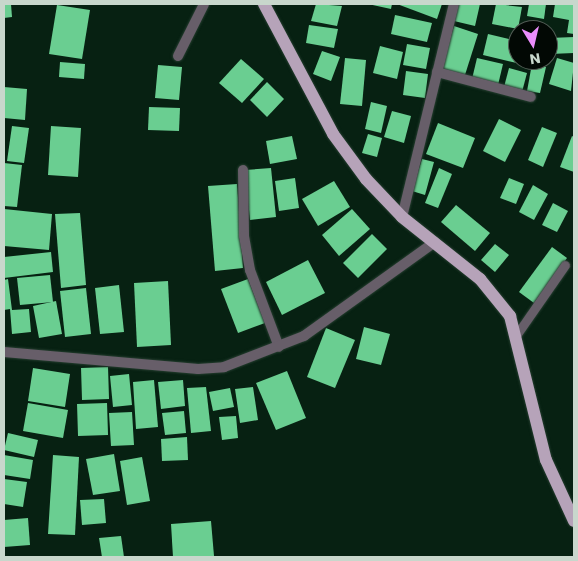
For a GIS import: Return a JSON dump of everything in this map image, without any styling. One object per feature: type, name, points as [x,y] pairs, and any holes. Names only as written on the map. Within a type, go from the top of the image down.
[{"type":"main road","points":[[264,4],[333,134],[381,198],[435,242],[496,296],[517,334],[546,460],[574,521]]},
{"type":"street","points":[[178,56],[204,4]]},
{"type":"street","points":[[402,217],[454,4]]},
{"type":"street","points":[[436,72],[532,97]]},
{"type":"street","points":[[243,170],[247,253],[279,347]]},
{"type":"street","points":[[4,352],[198,369],[224,367],[279,347],[362,298],[435,242]]},
{"type":"lane","points":[[517,334],[565,265]]},
{"type":"building","points":[[4,4],[11,4],[12,17],[4,18]]},
{"type":"building","points":[[316,4],[342,6],[337,26],[311,21]]},
{"type":"building","points":[[368,4],[392,4],[391,9]]},
{"type":"building","points":[[397,4],[442,4],[437,19]]},
{"type":"building","points":[[458,4],[480,4],[475,26],[454,21]]},
{"type":"building","points":[[496,4],[522,7],[520,20],[508,20],[508,27],[492,24]]},
{"type":"building","points":[[529,4],[546,4],[544,19],[527,16]]},
{"type":"building","points":[[555,4],[574,4],[574,34],[567,33],[569,20],[553,17]]},
{"type":"building","points":[[57,5],[90,10],[82,59],[49,54]]},
{"type":"building","points":[[395,15],[432,23],[427,42],[391,34]]},
{"type":"building","points":[[309,25],[338,29],[334,48],[306,43]]},
{"type":"building","points":[[454,26],[478,34],[464,78],[440,71]]},
{"type":"building","points":[[488,34],[508,39],[508,61],[483,55]]},
{"type":"building","points":[[574,37],[574,53],[558,54],[558,38]]},
{"type":"building","points":[[407,44],[430,48],[426,69],[403,65]]},
{"type":"building","points":[[380,46],[403,52],[397,79],[373,73]]},
{"type":"building","points":[[322,51],[340,57],[331,81],[313,74]]},
{"type":"building","points":[[345,58],[366,60],[362,106],[340,104]]},
{"type":"building","points":[[477,58],[503,64],[498,85],[472,79]]},
{"type":"building","points":[[558,58],[574,63],[571,91],[549,84],[553,70],[558,70]]},
{"type":"building","points":[[241,59],[264,79],[242,103],[219,83]]},
{"type":"building","points":[[60,62],[85,64],[84,79],[59,77]]},
{"type":"building","points":[[158,65],[182,67],[179,100],[155,98]]},
{"type":"building","points":[[508,70],[527,73],[522,92],[504,87]]},
{"type":"building","points":[[531,70],[545,70],[540,93],[527,91]]},
{"type":"building","points":[[406,71],[428,74],[425,98],[403,95]]},
{"type":"building","points":[[267,82],[284,99],[267,117],[250,100]]},
{"type":"building","points":[[4,87],[27,89],[25,120],[4,118]]},
{"type":"building","points":[[371,102],[387,106],[381,133],[365,129]]},
{"type":"building","points":[[149,107],[180,108],[179,131],[148,130]]},
{"type":"building","points":[[392,111],[411,116],[404,143],[384,137]]},
{"type":"building","points":[[499,119],[521,130],[505,162],[483,151]]},
{"type":"building","points":[[438,123],[475,138],[463,168],[426,154]]},
{"type":"building","points":[[12,126],[29,128],[24,163],[7,161]]},
{"type":"building","points":[[51,126],[81,128],[78,177],[48,175]]},
{"type":"building","points":[[542,127],[557,133],[543,167],[528,160]]},
{"type":"building","points":[[368,134],[382,138],[377,157],[362,153]]},
{"type":"building","points":[[292,136],[297,159],[270,164],[266,141]]},
{"type":"building","points":[[572,136],[574,137],[574,172],[560,167]]},
{"type":"building","points":[[422,159],[434,162],[425,195],[412,191]]},
{"type":"building","points":[[4,163],[22,165],[17,207],[4,206]]},
{"type":"building","points":[[271,168],[276,217],[250,220],[245,170]]},
{"type":"building","points":[[439,168],[452,174],[438,208],[425,203]]},
{"type":"building","points":[[295,178],[299,208],[279,211],[275,181]]},
{"type":"building","points":[[509,178],[524,184],[516,204],[500,198]]},
{"type":"building","points":[[334,181],[350,207],[318,226],[302,199]]},
{"type":"building","points":[[237,184],[243,268],[215,271],[208,186]]},
{"type":"building","points":[[533,185],[548,194],[534,220],[519,212]]},
{"type":"building","points":[[553,203],[568,211],[557,232],[542,225]]},
{"type":"building","points":[[456,205],[490,233],[475,251],[441,222]]},
{"type":"building","points":[[4,209],[52,214],[49,250],[4,246]]},
{"type":"building","points":[[352,209],[370,229],[339,256],[322,235]]},
{"type":"building","points":[[80,213],[86,285],[61,288],[55,214]]},
{"type":"building","points":[[372,234],[387,249],[358,278],[343,263]]},
{"type":"building","points":[[495,244],[509,255],[495,272],[481,260]]},
{"type":"building","points":[[552,247],[567,258],[534,303],[519,292]]},
{"type":"building","points":[[51,252],[53,272],[4,278],[4,257]]},
{"type":"building","points":[[308,260],[325,293],[282,315],[266,282]]},
{"type":"building","points":[[50,275],[53,302],[20,305],[17,278]]},
{"type":"building","points":[[8,279],[12,310],[29,309],[31,332],[12,334],[10,309],[4,310],[4,280]]},
{"type":"building","points":[[248,279],[265,323],[238,333],[221,289]]},
{"type":"building","points":[[168,281],[171,345],[137,347],[134,283]]},
{"type":"building","points":[[119,285],[124,332],[100,334],[95,288]]},
{"type":"building","points":[[86,288],[91,334],[65,337],[60,291]]},
{"type":"building","points":[[56,301],[62,334],[39,338],[33,306]]},
{"type":"building","points":[[364,327],[390,334],[381,365],[356,359]]},
{"type":"building","points":[[326,328],[355,340],[335,388],[307,377]]},
{"type":"building","points":[[108,367],[109,399],[82,400],[81,368]]},
{"type":"building","points":[[33,368],[70,374],[65,407],[28,401]]},
{"type":"building","points":[[287,371],[306,418],[276,430],[256,383]]},
{"type":"building","points":[[129,374],[132,405],[113,407],[110,376]]},
{"type":"building","points":[[154,380],[158,427],[136,429],[133,382]]},
{"type":"building","points":[[183,380],[185,406],[161,409],[158,382]]},
{"type":"building","points":[[206,387],[211,431],[191,433],[187,388]]},
{"type":"building","points":[[253,387],[258,420],[240,423],[235,389]]},
{"type":"building","points":[[230,388],[234,407],[213,411],[209,392]]},
{"type":"building","points":[[28,403],[68,410],[63,438],[23,431]]},
{"type":"building","points":[[107,403],[108,435],[78,436],[77,404]]},
{"type":"building","points":[[184,411],[186,433],[165,435],[162,413]]},
{"type":"building","points":[[132,412],[134,445],[111,446],[109,413]]},
{"type":"building","points":[[236,416],[238,438],[222,440],[219,417]]},
{"type":"building","points":[[8,433],[38,440],[34,457],[4,450]]},
{"type":"building","points":[[187,437],[188,460],[162,461],[161,439]]},
{"type":"building","points":[[114,454],[120,491],[93,495],[86,459]]},
{"type":"building","points":[[4,455],[33,460],[30,479],[4,475]]},
{"type":"building","points":[[53,455],[79,457],[75,535],[48,534]]},
{"type":"building","points":[[142,457],[150,501],[127,505],[120,461]]},
{"type":"building","points":[[4,479],[27,482],[23,507],[4,504]]},
{"type":"building","points":[[104,499],[106,523],[82,525],[80,500]]},
{"type":"building","points":[[28,518],[30,545],[4,547],[4,520]]},
{"type":"building","points":[[211,521],[214,556],[173,557],[171,524]]},
{"type":"building","points":[[121,536],[124,557],[102,557],[99,538]]}]
